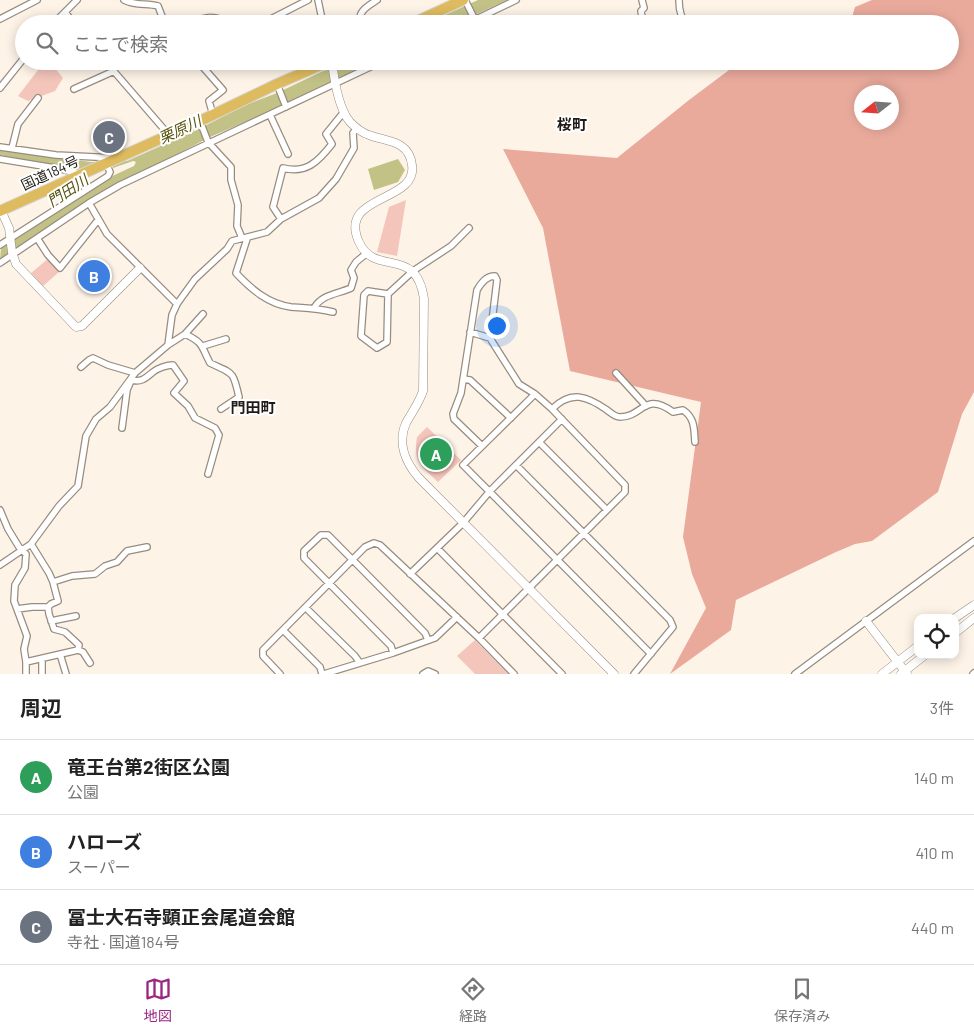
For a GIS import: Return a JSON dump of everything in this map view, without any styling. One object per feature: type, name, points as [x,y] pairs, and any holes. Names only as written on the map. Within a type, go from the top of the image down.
[{"type":"highway","points":[[432,15],[465,1]]},
{"type":"highway","name":"国道184号","points":[[1,211],[79,174],[201,123],[213,115],[316,70]]},
{"type":"street","points":[[0,19],[37,0]]},
{"type":"street","points":[[61,15],[77,0]]},
{"type":"street","points":[[124,0],[141,5],[148,6],[152,4],[158,6],[162,15]]},
{"type":"street","points":[[279,15],[308,0]]},
{"type":"street","points":[[318,0],[321,15]]},
{"type":"street","points":[[360,15],[364,9],[377,0]]},
{"type":"street","points":[[481,15],[516,0]]},
{"type":"street","points":[[642,0],[644,8],[641,11],[642,15]]},
{"type":"street","points":[[679,0],[681,15]]},
{"type":"street","points":[[465,1],[472,15]]},
{"type":"street","points":[[0,88],[15,69]]},
{"type":"street","points":[[74,89],[110,70]]},
{"type":"street","points":[[113,70],[169,135]]},
{"type":"street","points":[[206,70],[224,90],[209,101],[213,115]]},
{"type":"street","points":[[334,70],[339,103],[343,112],[357,128],[367,135],[397,143],[404,148],[410,157],[413,167],[406,186],[397,192],[370,203],[356,220],[356,234],[361,247],[367,253],[374,259],[408,267],[418,276],[422,285],[424,298],[423,391],[420,402],[407,423],[403,444],[410,468],[614,674]]},
{"type":"street","points":[[0,263],[12,253],[120,185],[208,140],[270,115],[285,105],[362,70]]},
{"type":"street","points":[[278,87],[285,105]]},
{"type":"street","points":[[12,148],[18,124],[38,98]]},
{"type":"street","points":[[282,219],[273,207],[283,168],[294,170],[305,168],[320,160],[332,144],[326,134],[343,112]]},
{"type":"street","points":[[270,115],[288,154]]},
{"type":"street","points":[[201,123],[208,140],[231,167],[231,180],[238,205],[237,226],[245,238],[236,273],[252,290],[270,301],[289,307],[314,308],[333,312]]},
{"type":"street","points":[[168,345],[172,315],[177,304],[195,279],[227,250],[232,242],[267,232],[282,219],[319,198],[336,179],[354,148],[353,133],[357,128]]},
{"type":"street","points":[[0,146],[111,162],[108,176],[0,245]]},
{"type":"street","points":[[0,159],[61,169],[79,174]]},
{"type":"street","points":[[89,203],[106,234],[177,304]]},
{"type":"street","points":[[1,211],[9,228],[12,253],[16,264],[76,327],[82,326],[140,268]]},
{"type":"street","points":[[36,238],[60,268],[98,220]]},
{"type":"street","points":[[388,294],[368,291],[364,295],[361,336],[378,348],[387,342],[388,294],[413,271],[450,246],[469,228]]},
{"type":"street","points":[[314,308],[324,297],[351,288],[354,278],[351,270],[356,262],[367,253]]},
{"type":"street","points":[[482,446],[454,419],[452,414],[461,393],[477,290],[481,283],[490,276],[495,276],[498,280],[490,338]]},
{"type":"street","points":[[0,565],[31,544],[59,506],[78,486],[86,436],[96,419],[110,407],[132,377],[168,345],[185,334],[203,314]]},
{"type":"street","points":[[470,332],[490,338],[520,384],[552,409],[626,485],[625,492],[479,638]]},
{"type":"street","points":[[185,334],[197,340],[203,346],[210,363],[232,374],[235,378],[239,397],[221,409]]},
{"type":"street","points":[[203,346],[226,339]]},
{"type":"street","points":[[81,367],[93,358],[132,377],[136,382],[149,376],[154,371],[173,364],[184,381],[174,393],[188,406],[195,418],[215,428],[219,435],[208,474]]},
{"type":"street","points":[[616,373],[646,406]]},
{"type":"street","points":[[122,428],[127,390],[132,377]]},
{"type":"street","points":[[463,380],[470,380],[511,418]]},
{"type":"street","points":[[535,394],[463,465],[651,654]]},
{"type":"street","points":[[552,409],[560,400],[586,398],[617,417],[625,416],[655,403],[665,406],[673,412],[683,410],[689,414],[694,424],[695,442]]},
{"type":"street","points":[[410,574],[562,419]]},
{"type":"street","points":[[539,442],[607,510]]},
{"type":"street","points":[[516,465],[670,620],[673,627],[634,674]]},
{"type":"street","points":[[1,514],[19,547],[26,554],[24,568],[16,585],[14,601],[26,636],[24,648],[26,674]]},
{"type":"street","points":[[393,653],[391,646],[304,558],[304,551],[321,535],[328,535],[425,633],[428,640]]},
{"type":"street","points":[[795,674],[974,541]]},
{"type":"street","points":[[280,674],[262,656],[263,650],[366,547],[374,543],[380,545],[457,617],[514,674]]},
{"type":"street","points":[[31,544],[53,582],[58,601],[51,604],[48,608]]},
{"type":"street","points":[[53,582],[72,576],[95,574],[105,566],[117,562],[127,551],[146,547]]},
{"type":"street","points":[[437,548],[562,674]]},
{"type":"street","points":[[959,615],[974,605]]},
{"type":"street","points":[[17,609],[32,607],[48,608]]},
{"type":"street","points":[[48,608],[54,629],[65,632],[79,646],[78,650]]},
{"type":"street","points":[[306,608],[355,656],[360,664]]},
{"type":"street","points":[[51,621],[76,616]]},
{"type":"street","points":[[283,630],[320,666],[323,674],[360,664],[434,638],[457,617]]},
{"type":"street","points":[[959,630],[974,618]]},
{"type":"street","points":[[866,620],[898,661],[904,673],[920,659]]},
{"type":"street","points":[[882,674],[914,649]]},
{"type":"street","points":[[26,662],[78,650],[82,652],[90,663]]},
{"type":"street","points":[[60,654],[66,674]]},
{"type":"street","points":[[42,659],[42,674]]},
{"type":"street","points":[[423,674],[428,671],[435,674]]},
{"type":"shaded area","points":[[478,0],[507,0],[474,15],[445,15]]},
{"type":"shaded area","points":[[872,0],[974,0],[974,392],[962,414],[938,492],[872,541],[855,544],[836,552],[736,600],[731,630],[670,674],[706,608],[692,574],[683,537],[701,402],[570,371],[543,228],[503,149],[617,158],[729,70],[959,70],[959,15],[853,15],[855,7]]},
{"type":"shaded area","points":[[38,70],[56,70],[63,78],[55,91],[28,101],[18,96]]},
{"type":"shaded area","points":[[358,70],[298,99],[210,137],[108,190],[0,260],[1,248],[108,178],[134,166],[136,162],[133,161],[113,168],[113,166],[75,169],[0,155],[0,150],[91,162],[127,161],[199,129],[243,106],[277,93],[323,71]]},
{"type":"shaded area","points":[[398,159],[405,170],[398,182],[374,190],[368,169]]},
{"type":"shaded area","points":[[406,200],[397,256],[377,252],[389,207]]},
{"type":"shaded area","points":[[49,258],[59,272],[43,286],[31,273]]},
{"type":"shaded area","points":[[427,427],[461,460],[438,482],[423,467],[416,453],[417,437]]},
{"type":"shaded area","points":[[475,640],[508,674],[475,674],[457,656]]},
{"type":"place","name":"冨士大石寺顕正会尾道会館","points":[[109,137]]},
{"type":"place","name":"ハローズ","points":[[94,276]]},
{"type":"place","name":"竜王台第2街区公園","points":[[436,454]]},
{"type":"district","name":"桜町","points":[[572,125]]},
{"type":"district","name":"門田町","points":[[253,408]]},
{"type":"water label","name":"栗原川","points":[[180,130]]},
{"type":"water label","name":"門田川","points":[[68,191]]}]
